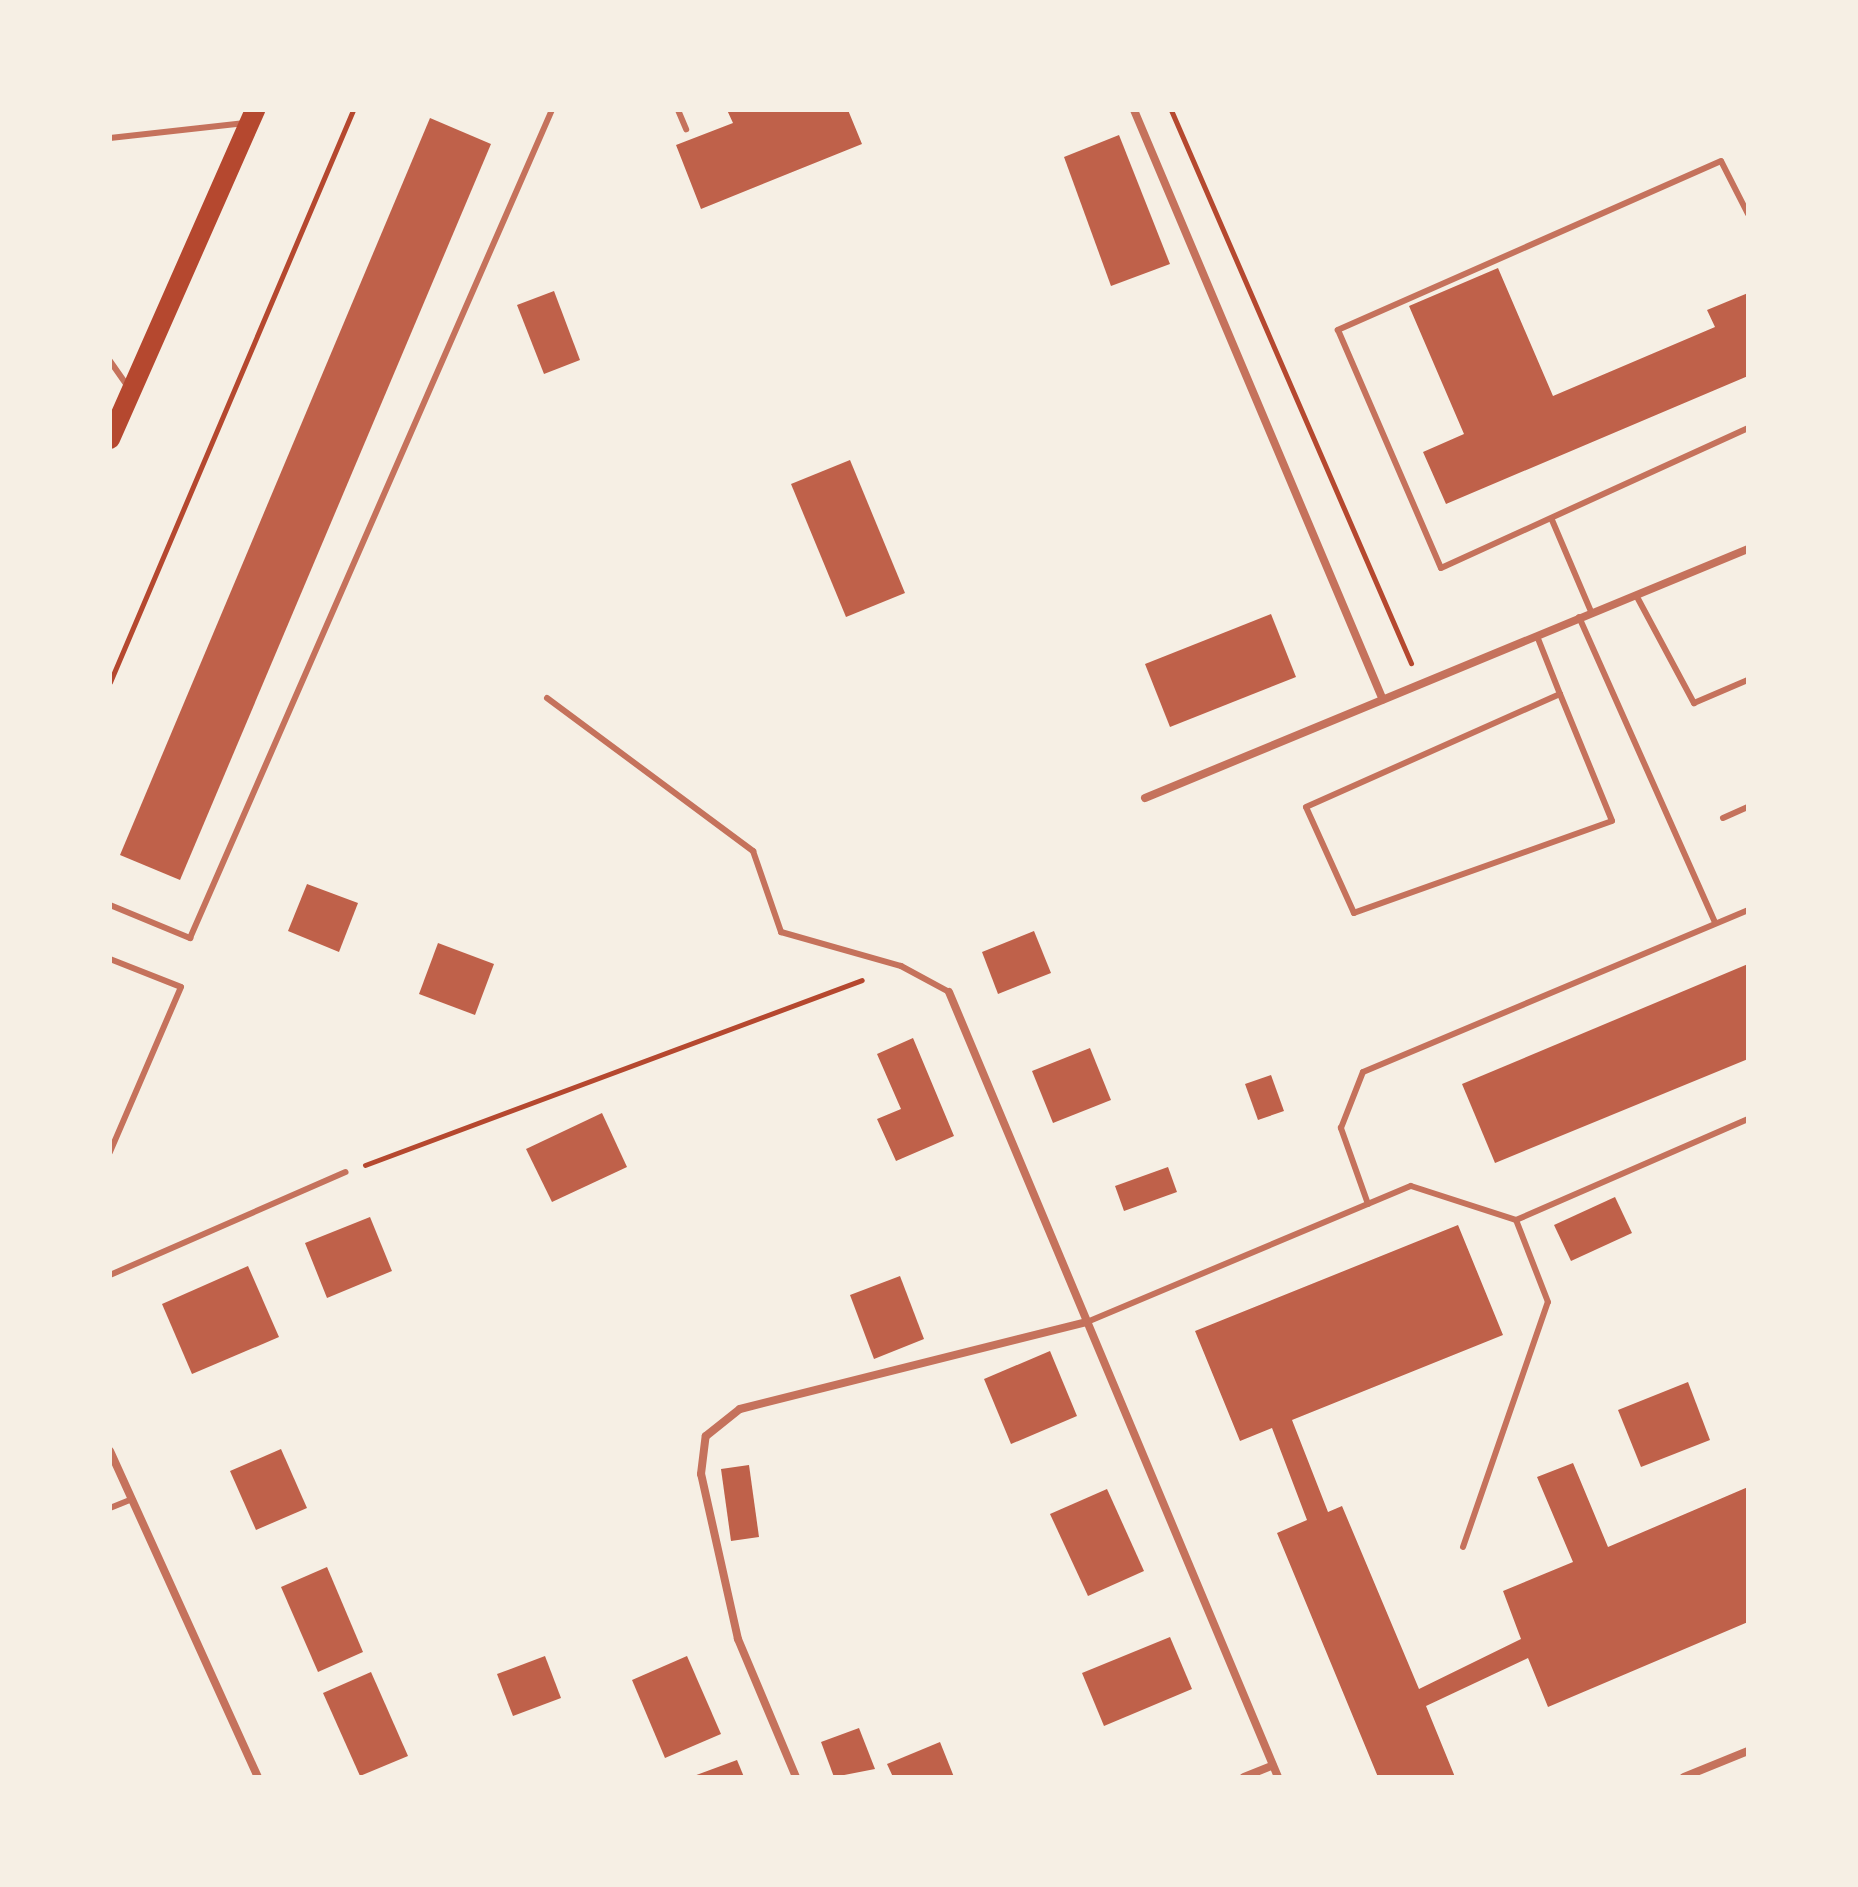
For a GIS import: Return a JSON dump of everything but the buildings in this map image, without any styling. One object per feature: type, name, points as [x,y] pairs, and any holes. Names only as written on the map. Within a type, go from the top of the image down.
[{"type":"main road","points":[[110,439],[252,116]]},
{"type":"street","points":[[1134,110],[1383,700]]},
{"type":"street","points":[[1145,798],[1748,549]]},
{"type":"street","points":[[949,992],[1278,1777]]},
{"type":"street","points":[[796,1777],[738,1639],[701,1474],[706,1436],[740,1409],[1087,1322]]},
{"type":"street","points":[[110,1451],[258,1777]]},
{"type":"street","points":[[1684,1777],[1748,1751]]},
{"type":"street","points":[[1244,1777],[1273,1765]]},
{"type":"lane","points":[[110,905],[190,938],[552,110]]},
{"type":"lane","points":[[678,110],[686,129]]},
{"type":"lane","points":[[110,138],[252,116]]},
{"type":"lane","points":[[1748,214],[1721,161],[1338,330],[1441,568],[1748,428]]},
{"type":"lane","points":[[110,361],[131,391]]},
{"type":"lane","points":[[1552,520],[1592,614]]},
{"type":"lane","points":[[1636,595],[1694,703],[1748,680]]},
{"type":"lane","points":[[1579,617],[1715,923]]},
{"type":"lane","points":[[1537,636],[1612,821],[1354,913],[1306,807],[1560,694]]},
{"type":"lane","points":[[547,698],[753,851],[781,932],[901,966],[949,992]]},
{"type":"lane","points":[[1723,818],[1748,807]]},
{"type":"lane","points":[[1368,1204],[1341,1128],[1363,1072],[1748,910]]},
{"type":"lane","points":[[110,959],[181,987],[110,1152]]},
{"type":"lane","points":[[1087,1322],[1411,1186],[1516,1220],[1748,1119]]},
{"type":"lane","points":[[110,1275],[346,1172]]},
{"type":"lane","points":[[1463,1547],[1548,1302],[1516,1220]]},
{"type":"lane","points":[[110,1508],[132,1499]]},
{"type":"path","points":[[110,682],[353,110]]},
{"type":"path","points":[[1171,110],[1421,684]]},
{"type":"path","points":[[346,1172],[901,966]]}]
